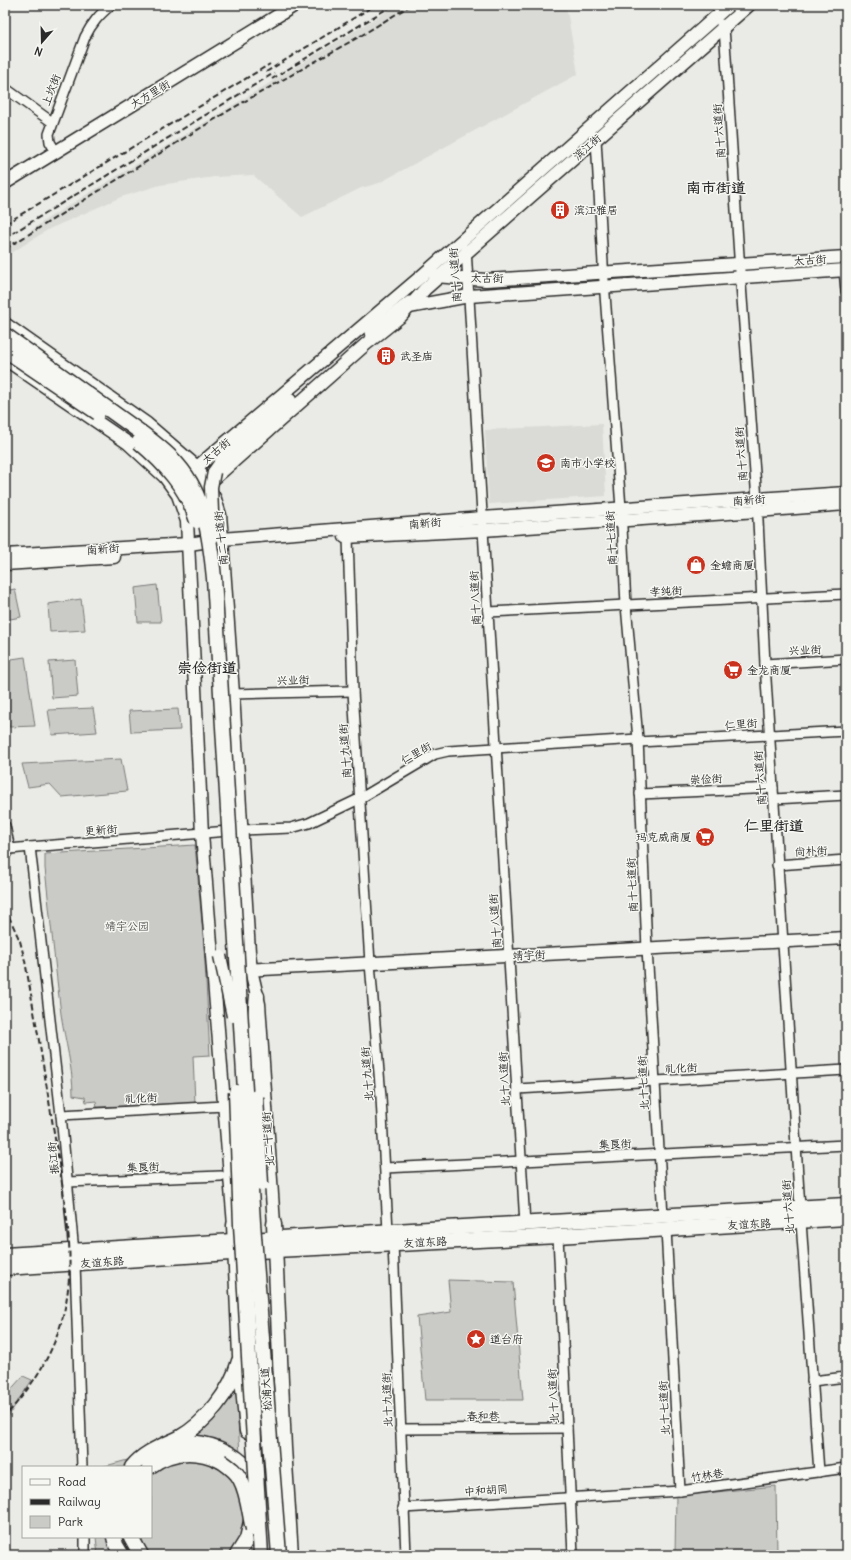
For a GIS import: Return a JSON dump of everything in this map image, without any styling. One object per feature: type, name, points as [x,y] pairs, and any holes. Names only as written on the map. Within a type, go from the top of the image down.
[{"type":"highway","points":[[5,335],[143,434],[178,465],[194,489],[202,505],[207,522],[214,578],[243,1224],[235,1246],[240,1355],[250,1471],[254,1492],[254,1508],[247,1540],[237,1555]]},
{"type":"highway","points":[[5,350],[132,437],[169,470],[178,482],[193,510],[201,536],[206,591],[233,1016],[243,1224]]},
{"type":"highway","points":[[257,996],[254,1035],[262,1202],[264,1364]]},
{"type":"highway","name":"友谊东路","points":[[5,1268],[74,1257],[235,1246],[275,1237],[558,1236],[665,1223],[800,1214],[846,1205]]},
{"type":"highway","name":"友谊东路","points":[[800,1214],[846,1218]]},
{"type":"highway","name":"友谊东路","points":[[390,1237],[525,1224],[665,1223]]},
{"type":"highway","name":"松浦大道","points":[[243,1224],[264,1364],[279,1555]]},
{"type":"highway","name":"松浦大道","points":[[243,1224],[261,1555]]},
{"type":"highway","name":"北二十道街","points":[[275,1237],[284,1448],[291,1555]]},
{"type":"highway","name":"友谊东路","points":[[5,1255],[74,1257]]},
{"type":"highway","points":[[133,1466],[144,1455],[192,1429],[204,1418],[215,1406],[234,1375],[240,1355]]},
{"type":"highway","points":[[170,1442],[189,1441],[210,1445],[227,1452],[241,1461],[250,1471]]},
{"type":"highway","points":[[151,1466],[165,1458],[184,1453],[202,1454],[221,1461],[231,1469],[239,1478],[245,1492],[254,1533],[254,1555]]},
{"type":"highway","points":[[114,1538],[122,1555]]},
{"type":"highway","points":[[132,1538],[141,1555]]},
{"type":"main road","name":"大方里街","points":[[5,176],[286,5]]},
{"type":"main road","name":"大方里街","points":[[5,182],[295,5]]},
{"type":"main road","name":"滨江街","points":[[424,274],[729,5]]},
{"type":"main road","name":"滨江街","points":[[425,289],[748,5]]},
{"type":"main road","name":"太古街","points":[[197,467],[424,274],[486,280],[846,257]]},
{"type":"main road","name":"太古街","points":[[409,307],[469,296],[845,270]]},
{"type":"main road","name":"太古街","points":[[208,484],[366,344],[401,316],[425,289]]},
{"type":"main road","name":"南二十道街","points":[[5,324],[147,424],[197,467],[208,484],[215,499],[220,515],[241,830]]},
{"type":"main road","name":"太古街","points":[[214,578],[211,487],[214,472],[223,459],[369,332]]},
{"type":"main road","points":[[5,359],[128,443],[165,476],[178,495],[187,521],[192,629],[206,834],[213,972],[224,1106],[243,1224]]},
{"type":"main road","points":[[165,476],[197,467]]},
{"type":"main road","points":[[178,495],[208,484]]},
{"type":"main road","name":"南新街","points":[[757,506],[846,493]]},
{"type":"main road","name":"南新街","points":[[5,564],[189,548],[222,542],[622,514],[757,506],[846,504]]},
{"type":"main road","name":"南新街","points":[[222,542],[348,537],[483,524]]},
{"type":"main road","name":"南新街","points":[[5,555],[189,548]]},
{"type":"main road","name":"北二十道街","points":[[241,830],[250,970],[259,1004],[275,1237]]},
{"type":"main road","points":[[206,834],[220,956],[233,1016]]},
{"type":"main road","name":"靖宇街","points":[[213,972],[846,938]]},
{"type":"street","name":"上坎街","points":[[53,147],[50,142],[49,134],[52,122],[84,37],[91,23],[111,5]]},
{"type":"street","points":[[714,17],[724,27]]},
{"type":"street","name":"南十六道街","points":[[724,27],[739,264],[757,506],[782,942]]},
{"type":"street","points":[[5,88],[52,122]]},
{"type":"street","points":[[588,129],[596,139]]},
{"type":"street","name":"南十七道街","points":[[596,139],[604,273],[622,514],[626,605],[638,740],[647,949]]},
{"type":"street","name":"南十八道街","points":[[465,238],[509,956]]},
{"type":"street","points":[[845,270],[846,291]]},
{"type":"street","name":"太古街","points":[[369,332],[425,289]]},
{"type":"street","name":"南十九道街","points":[[348,537],[353,691],[361,798],[370,963]]},
{"type":"street","name":"孝纯街","points":[[488,612],[846,594]]},
{"type":"street","name":"兴业街","points":[[765,664],[846,659]]},
{"type":"street","name":"兴业街","points":[[233,694],[353,691]]},
{"type":"street","name":"仁里街","points":[[241,830],[292,828],[309,823],[361,798],[435,754],[448,751],[495,747],[846,731]]},
{"type":"street","name":"崇俭街","points":[[640,794],[773,788]]},
{"type":"street","points":[[774,799],[846,796]]},
{"type":"street","points":[[5,826],[6,852]]},
{"type":"street","name":"更新街","points":[[6,852],[30,847],[241,830]]},
{"type":"street","name":"振江街","points":[[30,847],[60,1115],[74,1257],[82,1466]]},
{"type":"street","name":"尚朴街","points":[[777,865],[846,860]]},
{"type":"street","name":"北十六道街","points":[[782,942],[819,1472]]},
{"type":"street","name":"北十七道街","points":[[647,949],[665,1223],[680,1491]]},
{"type":"street","name":"北十八道街","points":[[509,956],[525,1224]]},
{"type":"street","name":"北十九道街","points":[[370,963],[390,1237],[406,1555]]},
{"type":"street","name":"礼化街","points":[[517,1089],[846,1070]]},
{"type":"street","name":"礼化街","points":[[60,1115],[224,1106]]},
{"type":"street","name":"集良街","points":[[385,1168],[846,1145]]},
{"type":"street","name":"集良街","points":[[67,1182],[221,1176]]},
{"type":"street","name":"北十八道街","points":[[558,1236],[573,1555]]},
{"type":"street","points":[[812,1381],[846,1377]]},
{"type":"street","name":"春和巷","points":[[400,1429],[567,1428]]},
{"type":"street","name":"竹林巷","points":[[570,1497],[680,1491],[846,1468]]},
{"type":"street","name":"中和胡同","points":[[403,1508],[570,1497]]},
{"type":"street","points":[[85,1538],[85,1555]]},
{"type":"shaded area","points":[[397,5],[566,5],[578,74],[379,183],[361,188],[302,217],[253,175],[214,177],[160,185],[121,197],[49,229],[5,257],[5,251],[45,220]]},
{"type":"shaded area","name":"南市小学校","points":[[602,424],[606,496],[489,504],[485,430]]},
{"type":"green space","points":[[157,585],[161,622],[138,622],[135,588]]},
{"type":"green space","points":[[15,589],[21,617],[5,620],[5,591]]},
{"type":"green space","points":[[81,599],[85,630],[50,632],[48,604]]},
{"type":"green space","points":[[25,657],[35,726],[9,727],[5,702],[5,660]]},
{"type":"green space","points":[[75,660],[78,696],[52,698],[49,662]]},
{"type":"green space","points":[[93,708],[97,732],[52,735],[48,710]]},
{"type":"green space","points":[[178,709],[180,730],[131,732],[129,711]]},
{"type":"green space","points":[[121,759],[127,791],[62,797],[50,784],[28,787],[22,764]]},
{"type":"green space","name":"靖宇公园","points":[[195,845],[204,946],[210,1055],[193,1056],[195,1103],[97,1107],[96,1101],[86,1102],[85,1097],[73,1095],[73,1085],[59,996],[45,868],[45,854]]},
{"type":"green space","points":[[448,1280],[513,1282],[523,1400],[425,1400],[417,1317],[451,1312]]},
{"type":"green space","points":[[23,1376],[32,1380],[5,1421],[5,1396]]},
{"type":"green space","points":[[236,1388],[246,1555],[98,1555],[96,1538],[152,1538],[152,1466],[106,1466],[171,1448]]},
{"type":"green space","points":[[776,1486],[777,1555],[675,1555],[676,1496]]},
{"type":"railway","points":[[266,72],[375,5]]},
{"type":"railway","points":[[272,79],[393,5]]},
{"type":"railway","points":[[5,249],[233,108],[362,35],[411,5]]},
{"type":"railway","points":[[5,224],[270,64]]},
{"type":"railway","points":[[5,238],[274,73]]},
{"type":"railway","points":[[5,908],[20,941],[25,961],[64,1196],[67,1216],[69,1254],[68,1293],[55,1341],[42,1368],[25,1393],[5,1416]]},
{"type":"place","name":"滨江雅居","points":[[560,210]]},
{"type":"place","name":"武圣庙","points":[[386,356]]},
{"type":"place","name":"南市小学校","points":[[546,463]]},
{"type":"place","name":"金蟾商厦","points":[[696,565]]},
{"type":"place","name":"金龙商厦","points":[[733,670]]},
{"type":"place","name":"玛克威商厦","points":[[705,837]]},
{"type":"place","name":"道台府","points":[[476,1339]]},
{"type":"district","name":"南市街道","points":[[716,187]]},
{"type":"district","name":"崇俭街道","points":[[207,667]]},
{"type":"district","name":"仁里街道","points":[[774,825]]}]
